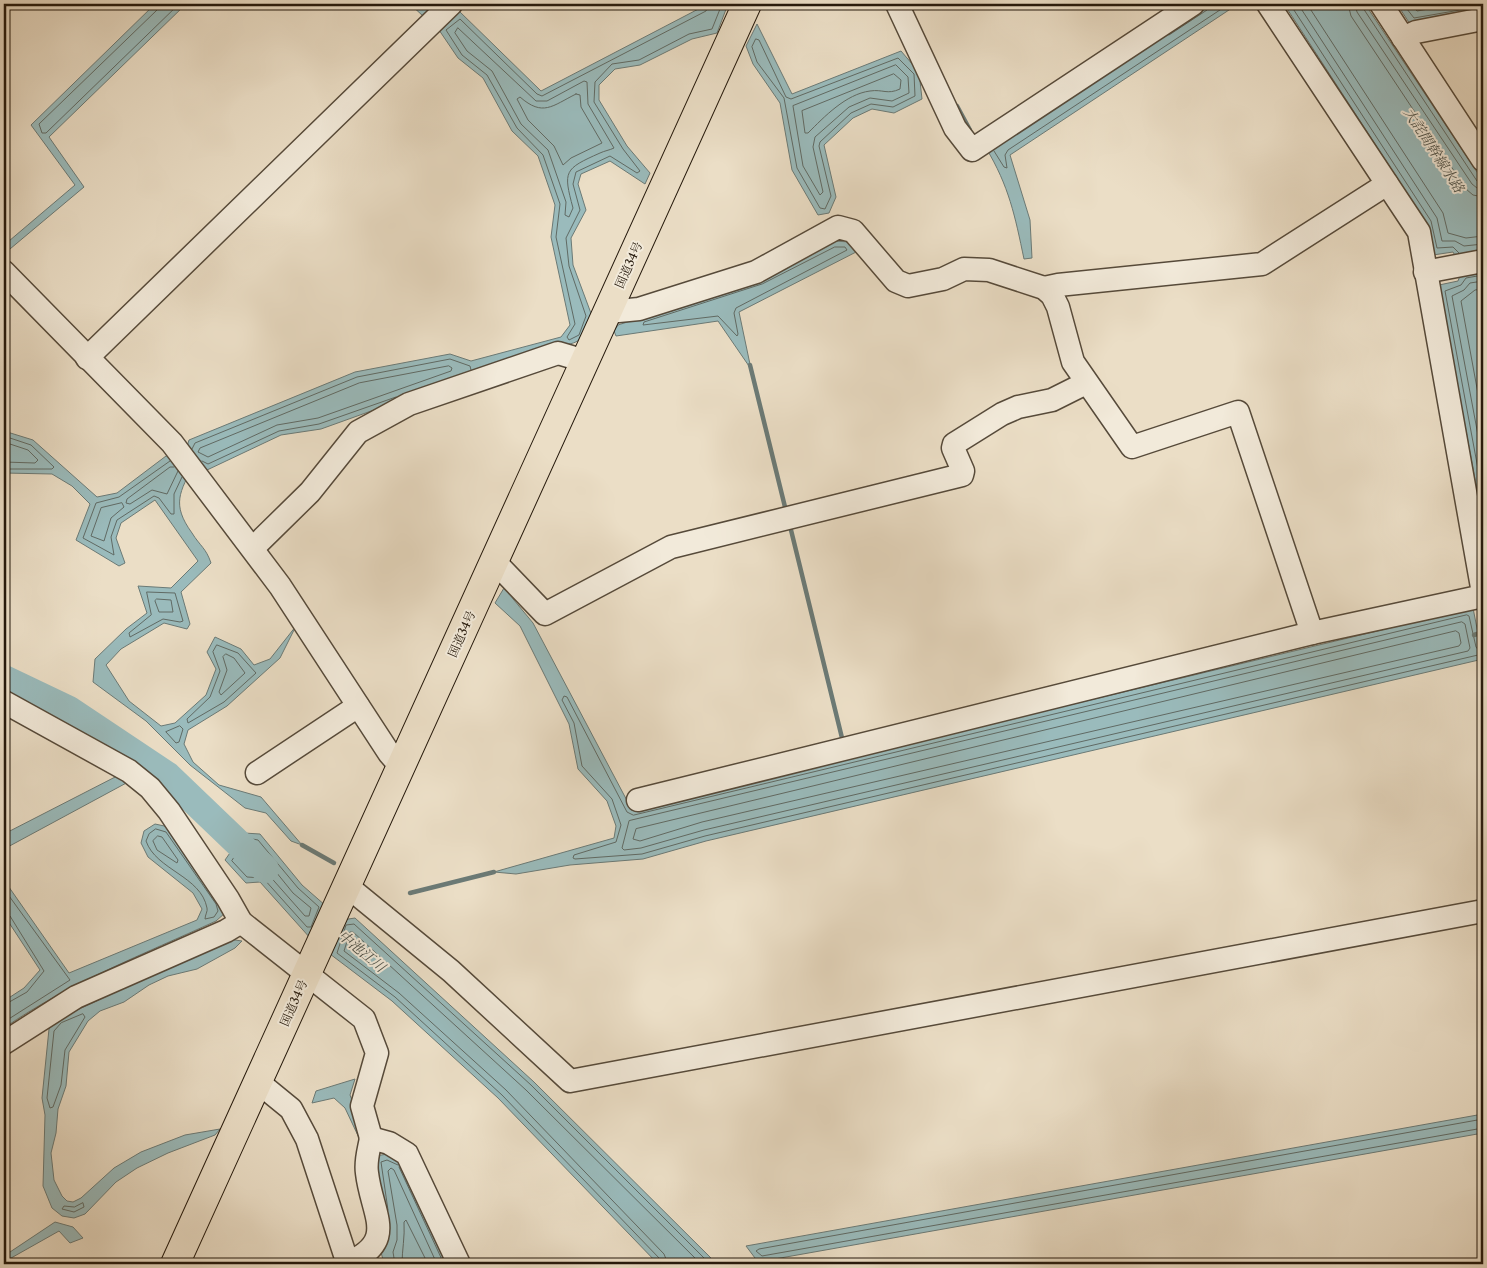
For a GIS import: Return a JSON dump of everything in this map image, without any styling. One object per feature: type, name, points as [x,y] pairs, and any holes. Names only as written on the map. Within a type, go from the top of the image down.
[{"type":"highway","name":"国道34号","points":[[175,1264],[402,768],[747,4]]},
{"type":"street","points":[[897,4],[955,128],[972,150],[1193,4]]},
{"type":"street","points":[[638,800],[1312,633],[1483,594],[1419,232],[1268,4]]},
{"type":"street","points":[[1384,7],[1483,160]]},
{"type":"street","points":[[87,358],[444,10]]},
{"type":"street","points":[[1403,38],[1416,32],[1483,19]]},
{"type":"street","points":[[1044,288],[1262,264],[1387,184]]},
{"type":"street","points":[[608,312],[639,309],[756,272],[838,227],[853,231],[896,281],[908,286],[943,280],[964,269],[989,270],[1044,288],[1052,295],[1058,307],[1073,362],[1132,446],[1238,412],[1312,633]]},
{"type":"street","points":[[1425,272],[1483,261]]},
{"type":"street","points":[[4,272],[172,443],[253,548],[389,753],[402,768]]},
{"type":"street","points":[[253,548],[310,492],[358,432],[409,404],[558,353],[585,361]]},
{"type":"street","points":[[495,562],[545,614],[671,547],[962,475],[963,471],[952,448],[954,444],[1018,407],[1052,400],[1086,383]]},
{"type":"street","points":[[4,702],[129,771],[150,788],[169,811],[228,899],[241,922],[310,967],[364,1019],[377,1053],[362,1106],[371,1138],[366,1173],[377,1216],[376,1244],[366,1254],[347,1264],[307,1139],[291,1109],[258,1082]]},
{"type":"street","points":[[257,773],[358,706]]},
{"type":"street","points":[[344,892],[450,971],[570,1081],[1483,911]]},
{"type":"street","points":[[4,1043],[76,997],[226,931],[241,922]]},
{"type":"street","points":[[371,1138],[389,1143],[407,1154],[458,1264]]},
{"type":"water","points":[[155,4],[186,4],[49,137],[84,187],[4,254],[4,236],[9,241],[75,185],[31,125]]},
{"type":"water","points":[[410,4],[436,4],[423,16]]},
{"type":"water","points":[[708,4],[728,4],[717,33],[692,39],[640,65],[615,69],[599,85],[599,100],[627,146],[650,173],[645,184],[610,161],[581,174],[578,184],[586,210],[571,238],[573,265],[592,316],[580,339],[571,344],[555,345],[321,429],[281,435],[207,470],[194,464],[189,474],[180,498],[181,514],[211,563],[181,592],[190,624],[187,629],[164,623],[121,649],[106,665],[129,701],[161,726],[175,723],[206,695],[216,669],[207,652],[215,637],[241,649],[254,665],[270,659],[296,626],[280,658],[227,706],[188,730],[184,744],[193,762],[219,785],[261,797],[302,845],[291,841],[266,813],[245,808],[190,765],[146,721],[93,682],[95,659],[126,629],[147,613],[138,586],[171,588],[198,561],[155,500],[121,523],[116,538],[125,563],[119,566],[76,540],[90,504],[72,486],[52,474],[4,473],[4,431],[33,440],[97,497],[117,493],[166,456],[179,455],[186,450],[189,440],[355,372],[450,354],[471,361],[561,337],[570,325],[551,237],[555,205],[538,156],[512,131],[483,78],[458,58],[439,30],[459,11],[541,91]]},
{"type":"water","points":[[1208,4],[1238,4],[1010,155],[1030,220],[1032,258],[1024,259],[1006,188],[986,148]]},
{"type":"water","name":"大詫間幹線水路","points":[[1284,4],[1365,4],[1483,181],[1483,254],[1457,259],[1453,252],[1433,255],[1427,224]]},
{"type":"water","points":[[1397,4],[1483,4],[1483,10],[1410,24]]},
{"type":"water","points":[[757,24],[792,94],[901,51],[919,72],[922,99],[894,113],[872,109],[853,118],[824,145],[836,197],[829,213],[818,215],[792,170],[780,103],[753,64],[746,46]]},
{"type":"water","points":[[834,241],[850,242],[860,250],[739,312],[751,369],[718,321],[616,336],[614,331],[618,325],[761,279]]},
{"type":"water","points":[[1483,270],[1483,523],[1439,285],[1458,281],[1461,273]]},
{"type":"water","points":[[504,588],[533,623],[632,810],[1473,608],[1483,659],[706,841],[643,859],[570,865],[516,874],[494,872],[614,838],[616,826],[607,801],[578,769],[569,724],[520,626],[495,603]]},
{"type":"water","points":[[121,774],[130,781],[4,849],[4,834]]},
{"type":"water","points":[[155,824],[169,827],[225,913],[216,921],[134,957],[54,997],[4,1028],[4,1001],[24,988],[40,970],[4,915],[4,880],[69,973],[197,920],[202,909],[193,893],[148,857],[141,843],[144,831]]},
{"type":"water","points":[[244,833],[260,834],[302,885],[326,906],[311,939],[260,882],[246,883],[225,860]]},
{"type":"water","points":[[355,918],[534,1082],[717,1264],[658,1264],[498,1098],[392,1001],[330,954],[342,920]]},
{"type":"water","points":[[228,939],[242,941],[235,948],[197,969],[168,976],[149,985],[124,1002],[100,1011],[88,1021],[69,1052],[66,1086],[58,1109],[56,1133],[51,1153],[54,1180],[62,1196],[67,1201],[73,1202],[81,1198],[114,1168],[141,1152],[185,1135],[220,1129],[215,1135],[168,1153],[137,1168],[116,1182],[85,1214],[74,1218],[62,1216],[52,1208],[43,1186],[45,1115],[42,1098],[49,1029],[58,1019]]},
{"type":"water","points":[[355,1079],[350,1095],[364,1131],[361,1142],[345,1108],[334,1098],[312,1103],[316,1091]]},
{"type":"water","points":[[1483,1114],[1483,1133],[758,1262],[746,1246]]},
{"type":"water","points":[[388,1154],[402,1160],[449,1264],[384,1264],[381,1252],[375,1156]]},
{"type":"water","points":[[55,1222],[73,1227],[83,1238],[70,1243],[59,1231],[4,1262],[4,1256]]},
{"type":"waterway","points":[[957,106],[970,130]]},
{"type":"waterway","points":[[750,365],[786,511]]},
{"type":"waterway","points":[[791,530],[843,742]]},
{"type":"waterway","points":[[1474,635],[1483,632]]},
{"type":"waterway","name":"中池江川","points":[[4,679],[69,710],[168,776],[265,869]]},
{"type":"waterway","points":[[302,845],[334,863]]},
{"type":"waterway","points":[[410,893],[494,872]]}]
